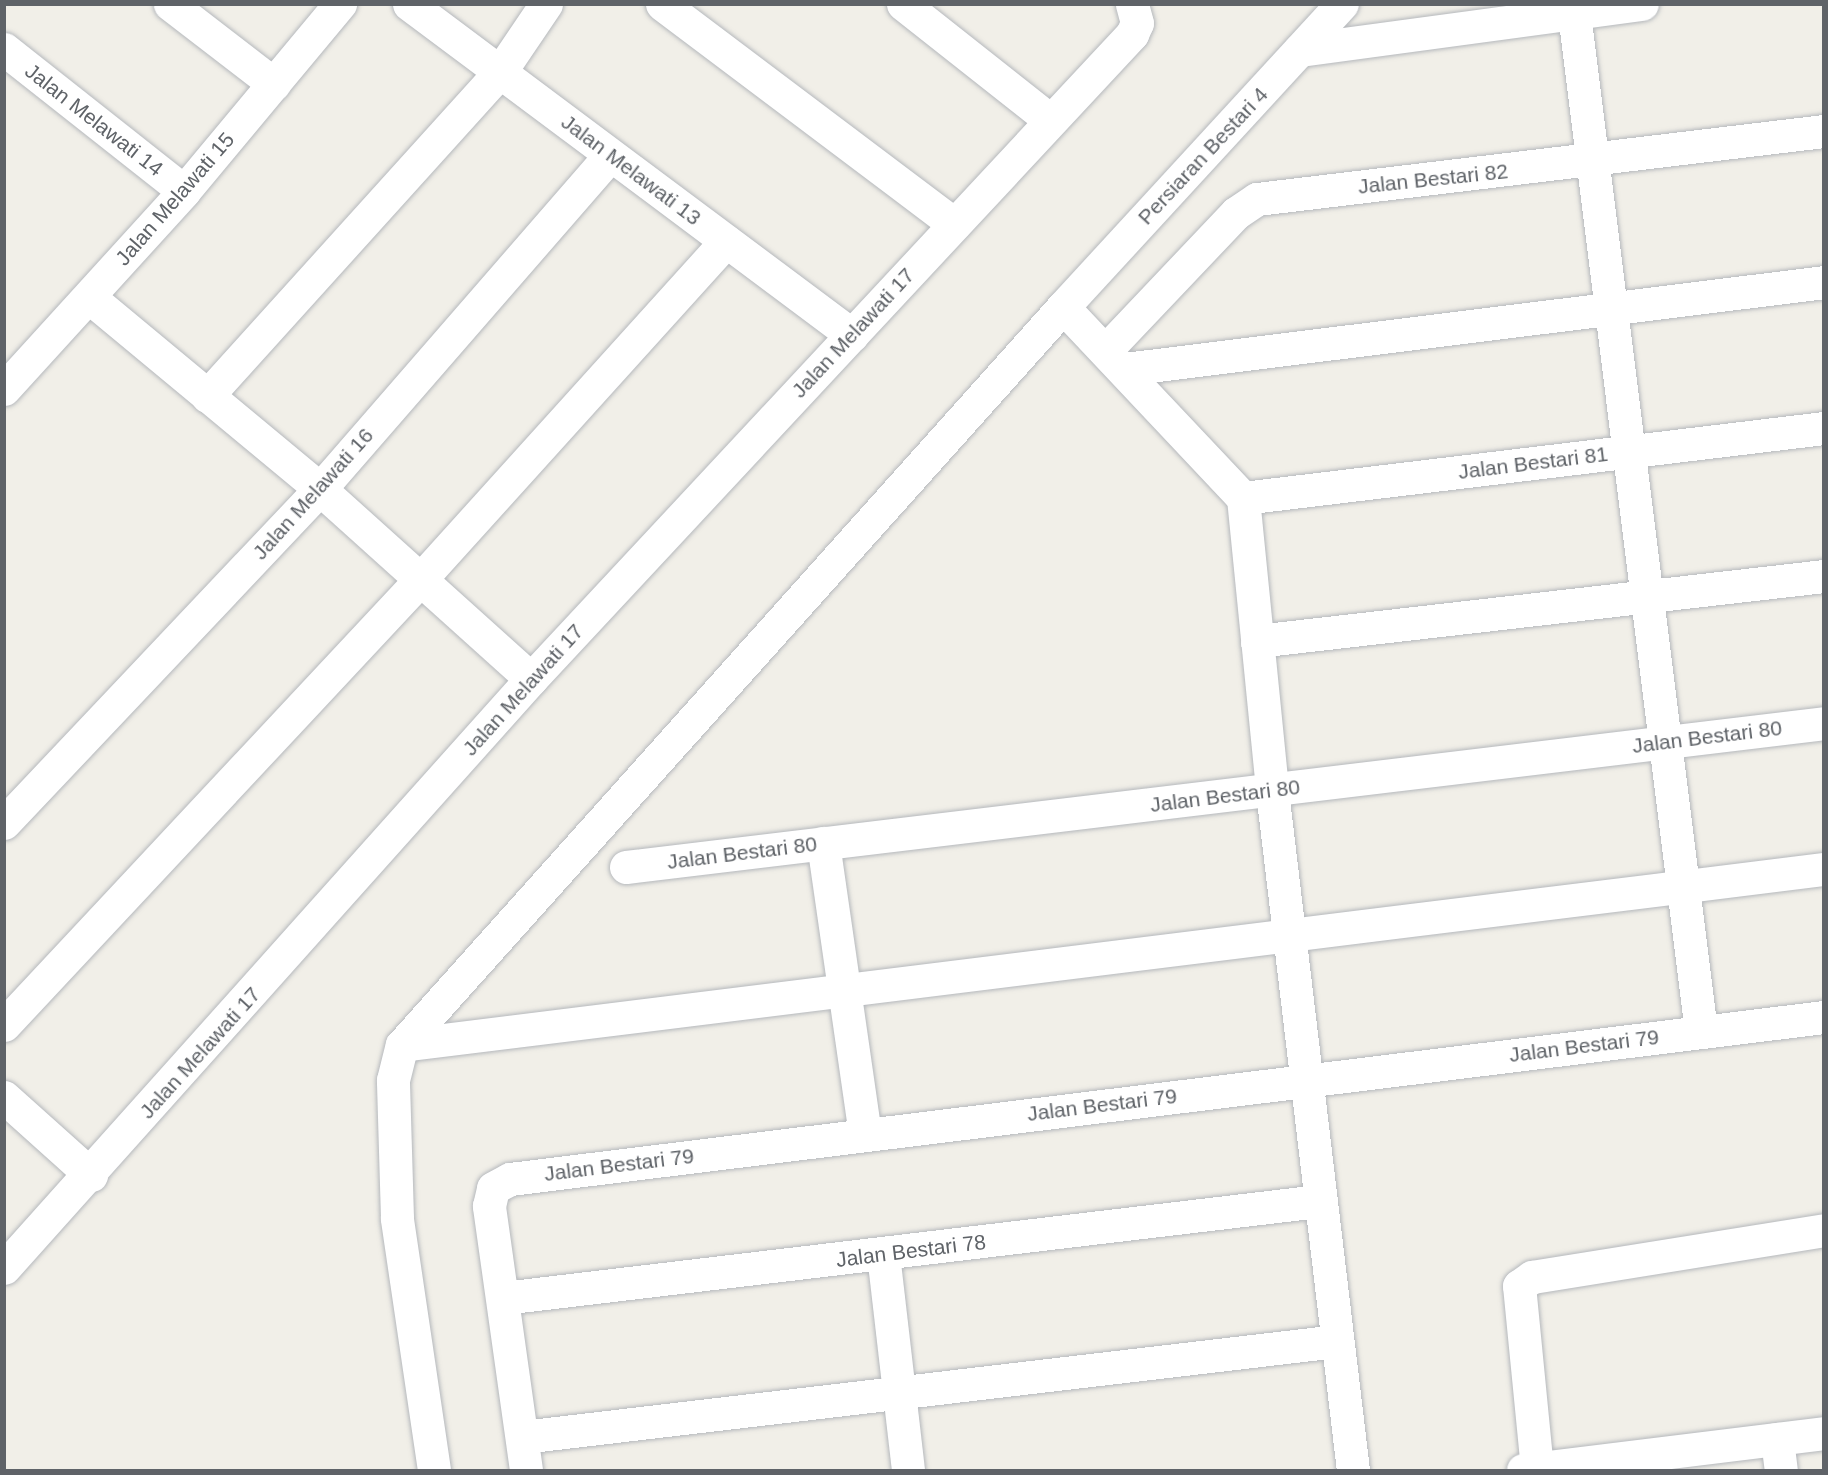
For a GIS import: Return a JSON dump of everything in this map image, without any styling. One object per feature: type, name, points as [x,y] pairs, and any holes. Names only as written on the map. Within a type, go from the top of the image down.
[{"type":"street","points":[[170,4],[274,84]]},
{"type":"street","name":"Jalan Melawati 15","points":[[4,389],[184,191],[340,4]]},
{"type":"street","name":"Jalan Melawati 13","points":[[409,4],[852,335]]},
{"type":"street","points":[[207,396],[500,72],[546,4]]},
{"type":"street","points":[[662,4],[954,224]]},
{"type":"street","points":[[903,4],[1050,120]]},
{"type":"street","name":"Jalan Melawati 17","points":[[4,1268],[91,1175],[531,679],[1132,34],[1137,23],[1132,4]]},
{"type":"street","name":"Persiaran Bestari 4","points":[[402,1045],[1063,307],[1342,4]]},
{"type":"street","points":[[1300,50],[1642,4]]},
{"type":"street","points":[[1574,13],[1701,1032]]},
{"type":"street","name":"Jalan Melawati 14","points":[[4,49],[184,191]]},
{"type":"street","name":"Jalan Bestari 82","points":[[1115,360],[1236,213],[1257,199],[1591,161],[1824,131]]},
{"type":"street","name":"Jalan Melawati 16","points":[[4,823],[320,489],[610,155]]},
{"type":"street","points":[[4,1025],[419,581],[726,241]]},
{"type":"street","points":[[1115,360],[1610,309],[1824,282]]},
{"type":"street","points":[[89,297],[320,489],[419,581],[531,679]]},
{"type":"street","points":[[1063,307],[1243,498],[1288,935],[1353,1470]]},
{"type":"street","name":"Jalan Bestari 81","points":[[1243,498],[1824,428]]},
{"type":"street","points":[[1257,641],[1824,576]]},
{"type":"street","name":"Jalan Bestari 80","points":[[626,867],[1824,723]]},
{"type":"street","points":[[824,843],[865,1134]]},
{"type":"street","points":[[434,1470],[397,1218],[393,1080],[402,1045],[1824,869]]},
{"type":"street","name":"Jalan Bestari 79","points":[[526,1470],[489,1206],[494,1188],[510,1179],[1824,1017]]},
{"type":"street","points":[[4,1097],[91,1175]]},
{"type":"street","name":"Jalan Bestari 78","points":[[503,1298],[1319,1201]]},
{"type":"street","points":[[1824,1230],[1532,1277],[1519,1286],[1530,1470],[1779,1455],[1824,1433]]},
{"type":"street","points":[[883,1254],[908,1470]]},
{"type":"street","points":[[522,1437],[900,1395],[1336,1341]]}]
